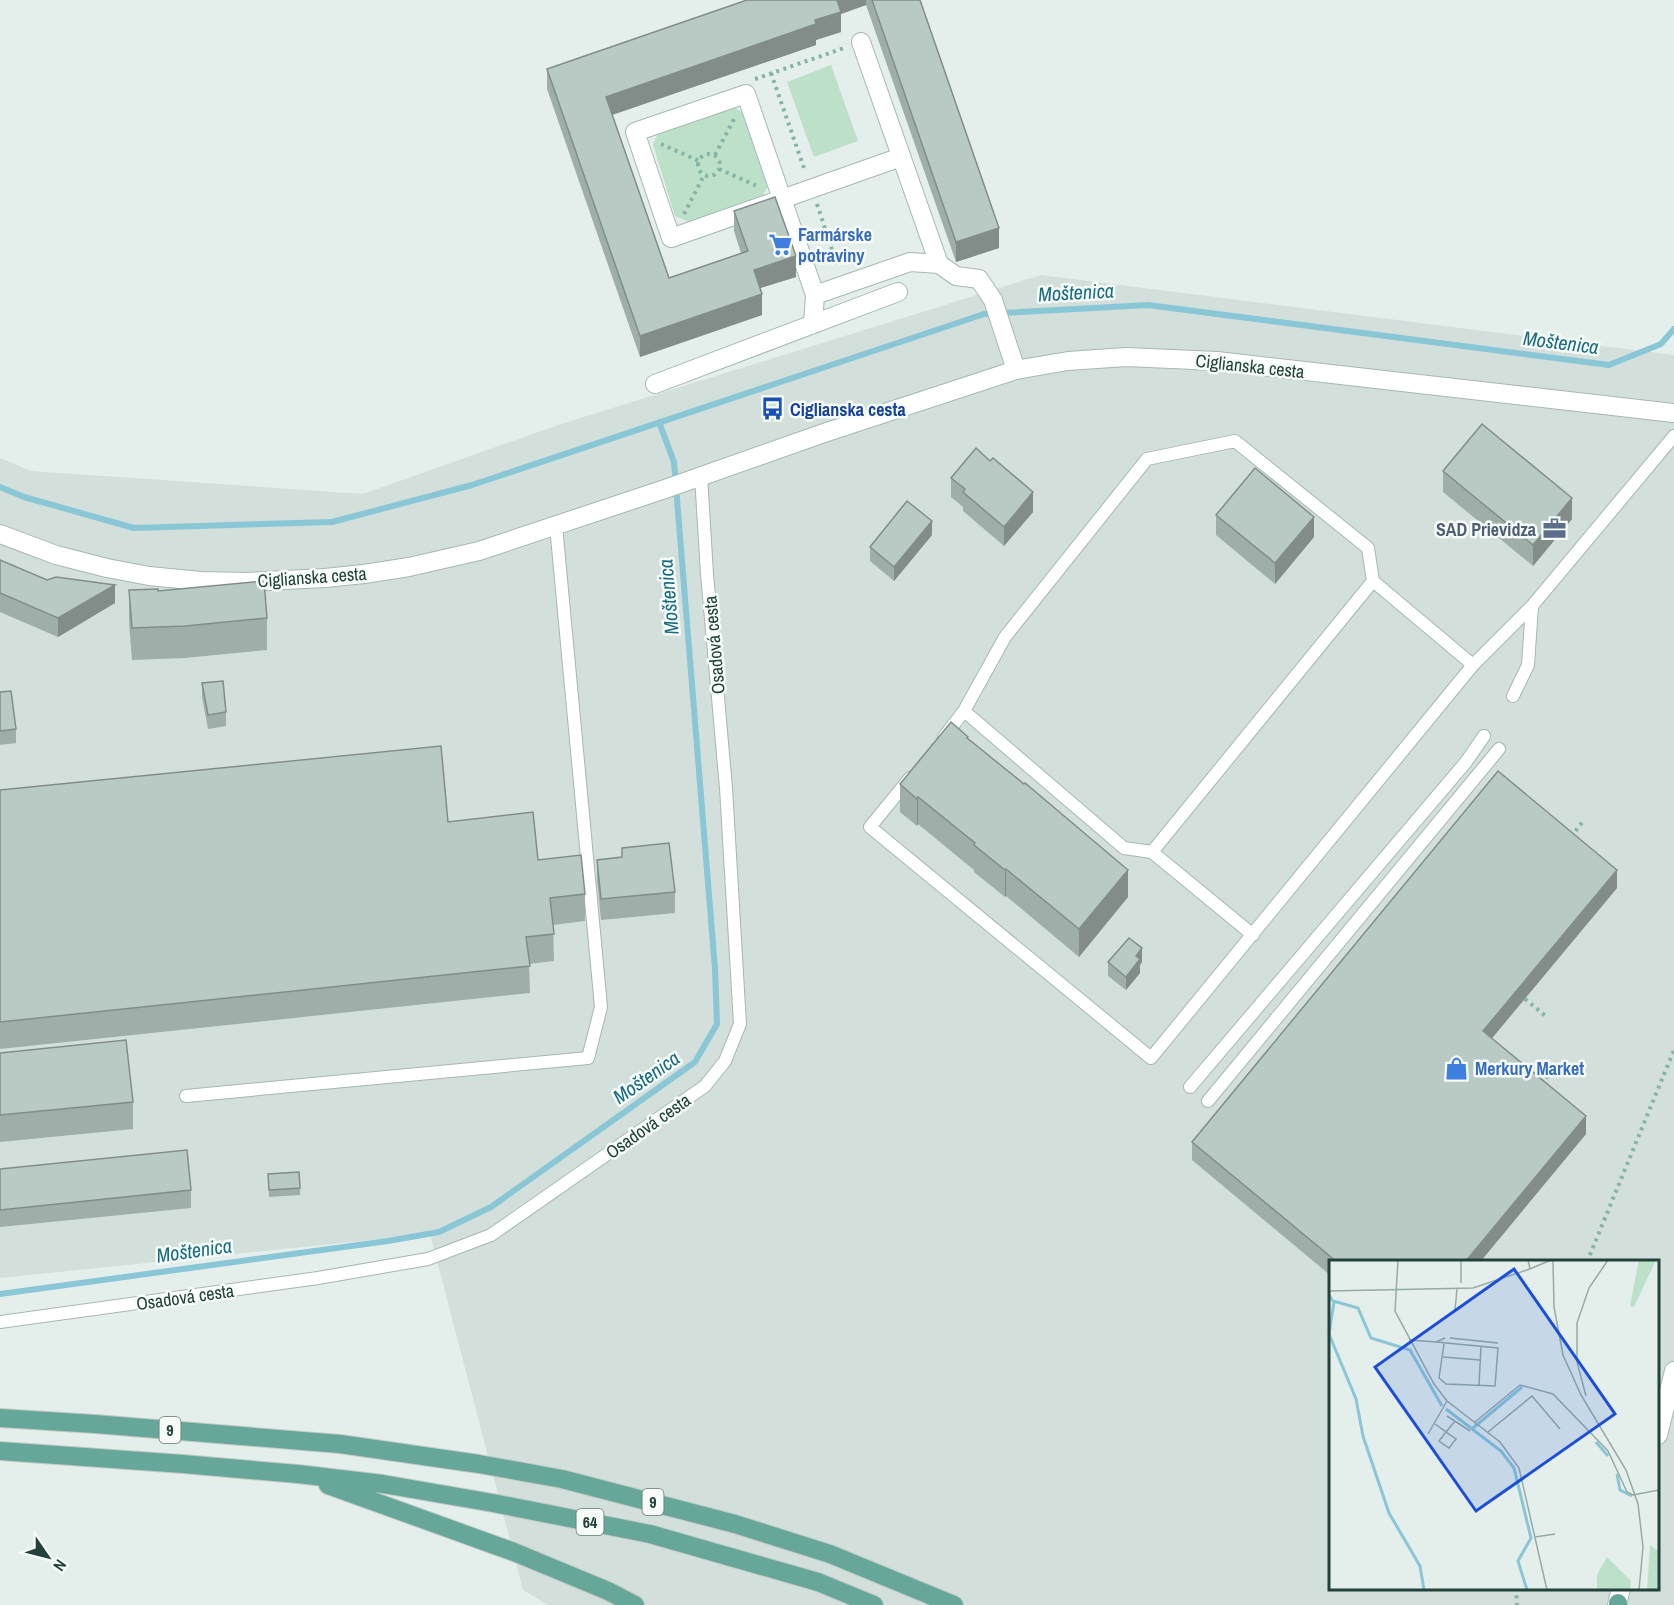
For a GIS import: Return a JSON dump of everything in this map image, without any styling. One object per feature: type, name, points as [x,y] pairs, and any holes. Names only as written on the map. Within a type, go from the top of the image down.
[{"type":"main road","name":"9","points":[[0,1418],[340,1444],[479,1464],[562,1479],[735,1524],[830,1554],[954,1605]]},
{"type":"main road","name":"9","points":[[0,1452],[298,1474],[514,1552],[608,1590],[635,1605]]},
{"type":"main road","name":"64","points":[[298,1474],[383,1484],[650,1534],[818,1582],[874,1605]]},
{"type":"street","points":[[861,42],[939,264]]},
{"type":"street","points":[[813,324],[815,295],[782,199],[746,94],[636,132],[672,238],[782,199],[901,157]]},
{"type":"street","points":[[815,295],[910,262],[939,264],[956,276],[979,279],[993,300],[1016,370]]},
{"type":"street","points":[[655,384],[898,292]]},
{"type":"street","name":"Ciglianska cesta","points":[[0,534],[56,555],[107,568],[149,576],[201,581],[245,582],[325,578],[409,567],[479,551],[1016,370],[1068,362],[1126,357],[1217,361],[1674,412]]},
{"type":"street","points":[[1659,1431],[1674,1371]]},
{"type":"lane","points":[[921,765],[870,827],[1151,1058],[1473,665],[1532,606],[1674,436]]},
{"type":"lane","points":[[935,747],[964,711],[1005,637],[1147,459],[1235,441],[1368,548],[1373,581],[1473,665]]},
{"type":"lane","name":"Osadová cesta","points":[[0,1322],[318,1278],[428,1259],[491,1235],[705,1086],[725,1061],[740,1024],[726,788],[707,574],[701,476]]},
{"type":"lane","points":[[186,1096],[588,1058],[601,1007],[556,526]]},
{"type":"lane","points":[[1152,852],[1373,581]]},
{"type":"lane","points":[[1513,696],[1528,665],[1532,606]]},
{"type":"lane","points":[[964,711],[1124,848],[1152,852],[1253,935]]},
{"type":"lane","points":[[1190,1087],[1458,771],[1484,736]]},
{"type":"lane","points":[[1208,1101],[1499,749]]},
{"type":"path","points":[[715,155],[746,94],[746,82],[861,42]]},
{"type":"path","points":[[636,132],[699,161]]},
{"type":"path","points":[[715,155],[720,164],[719,169],[716,174],[704,175],[700,172],[699,161],[702,156],[715,155]]},
{"type":"path","points":[[672,238],[704,175]]},
{"type":"path","points":[[1564,844],[1584,820]]},
{"type":"path","points":[[1525,999],[1548,1018]]},
{"type":"path","points":[[1588,1260],[1674,1050]]},
{"type":"path","points":[[1534,1092],[1554,1068]]},
{"type":"path","points":[[1516,1590],[1517,1605]]},
{"type":"shaded area","points":[[1041,275],[1674,355],[1674,1605],[548,1605],[523,1590],[430,1234],[0,1278],[0,458],[31,471],[363,494],[558,425]]},
{"type":"green space","points":[[831,65],[858,141],[814,157],[787,82]]},
{"type":"green space","points":[[735,108],[746,114],[769,184],[762,197],[690,222],[675,216],[653,145],[657,135]]},
{"type":"building","points":[[747,0],[837,0],[841,12],[815,20],[816,24],[606,97],[669,278],[748,251],[734,211],[775,197],[796,256],[754,270],[762,294],[640,336],[547,69]]},
{"type":"building","points":[[872,0],[920,0],[999,228],[956,242]]},
{"type":"building","points":[[1482,424],[1572,498],[1533,545],[1443,471]]},
{"type":"building","points":[[976,448],[990,461],[993,458],[1033,492],[1004,527],[963,492],[965,489],[951,478]]},
{"type":"building","points":[[1255,468],[1314,517],[1275,563],[1216,515]]},
{"type":"building","points":[[907,501],[932,521],[894,567],[870,547]]},
{"type":"building","points":[[0,560],[47,580],[56,577],[115,585],[58,618],[0,593]]},
{"type":"building","points":[[264,581],[267,618],[185,626],[132,628],[129,590],[158,589],[158,591]]},
{"type":"building","points":[[223,681],[226,712],[208,715],[202,683]]},
{"type":"building","points":[[11,691],[16,729],[0,731],[0,692]]},
{"type":"building","points":[[951,722],[967,738],[1025,783],[1128,870],[1079,929],[900,784]]},
{"type":"building","points":[[441,746],[448,822],[533,812],[538,860],[581,855],[585,894],[550,898],[554,934],[526,937],[530,966],[0,1022],[0,790]]},
{"type":"building","points":[[1498,771],[1617,870],[1483,1031],[1586,1116],[1467,1260],[1335,1260],[1192,1142]]},
{"type":"building","points":[[669,843],[675,892],[601,899],[597,860],[622,857],[622,848]]},
{"type":"building","points":[[1129,938],[1142,948],[1136,956],[1140,959],[1126,977],[1108,962]]},
{"type":"building","points":[[126,1040],[133,1102],[0,1115],[0,1053]]},
{"type":"building","points":[[187,1150],[191,1190],[0,1210],[0,1169]]},
{"type":"building","points":[[299,1172],[300,1188],[269,1190],[268,1174]]},
{"type":"waterway","name":"Moštenica","points":[[0,487],[24,497],[134,528],[332,522],[472,485],[984,314],[1148,305],[1609,365],[1661,344],[1674,329]]},
{"type":"waterway","name":"Moštenica","points":[[0,1294],[439,1232],[491,1207],[695,1062],[717,1024],[715,969],[674,462],[659,422]]},
{"type":"place","name":"Farmárske potraviny","points":[[780,244]]},
{"type":"place","name":"Ciglianska cesta","points":[[772,409]]},
{"type":"place","name":"SAD Prievidza","points":[[1554,529]]},
{"type":"place","name":"Merkury Market","points":[[1457,1068]]}]
